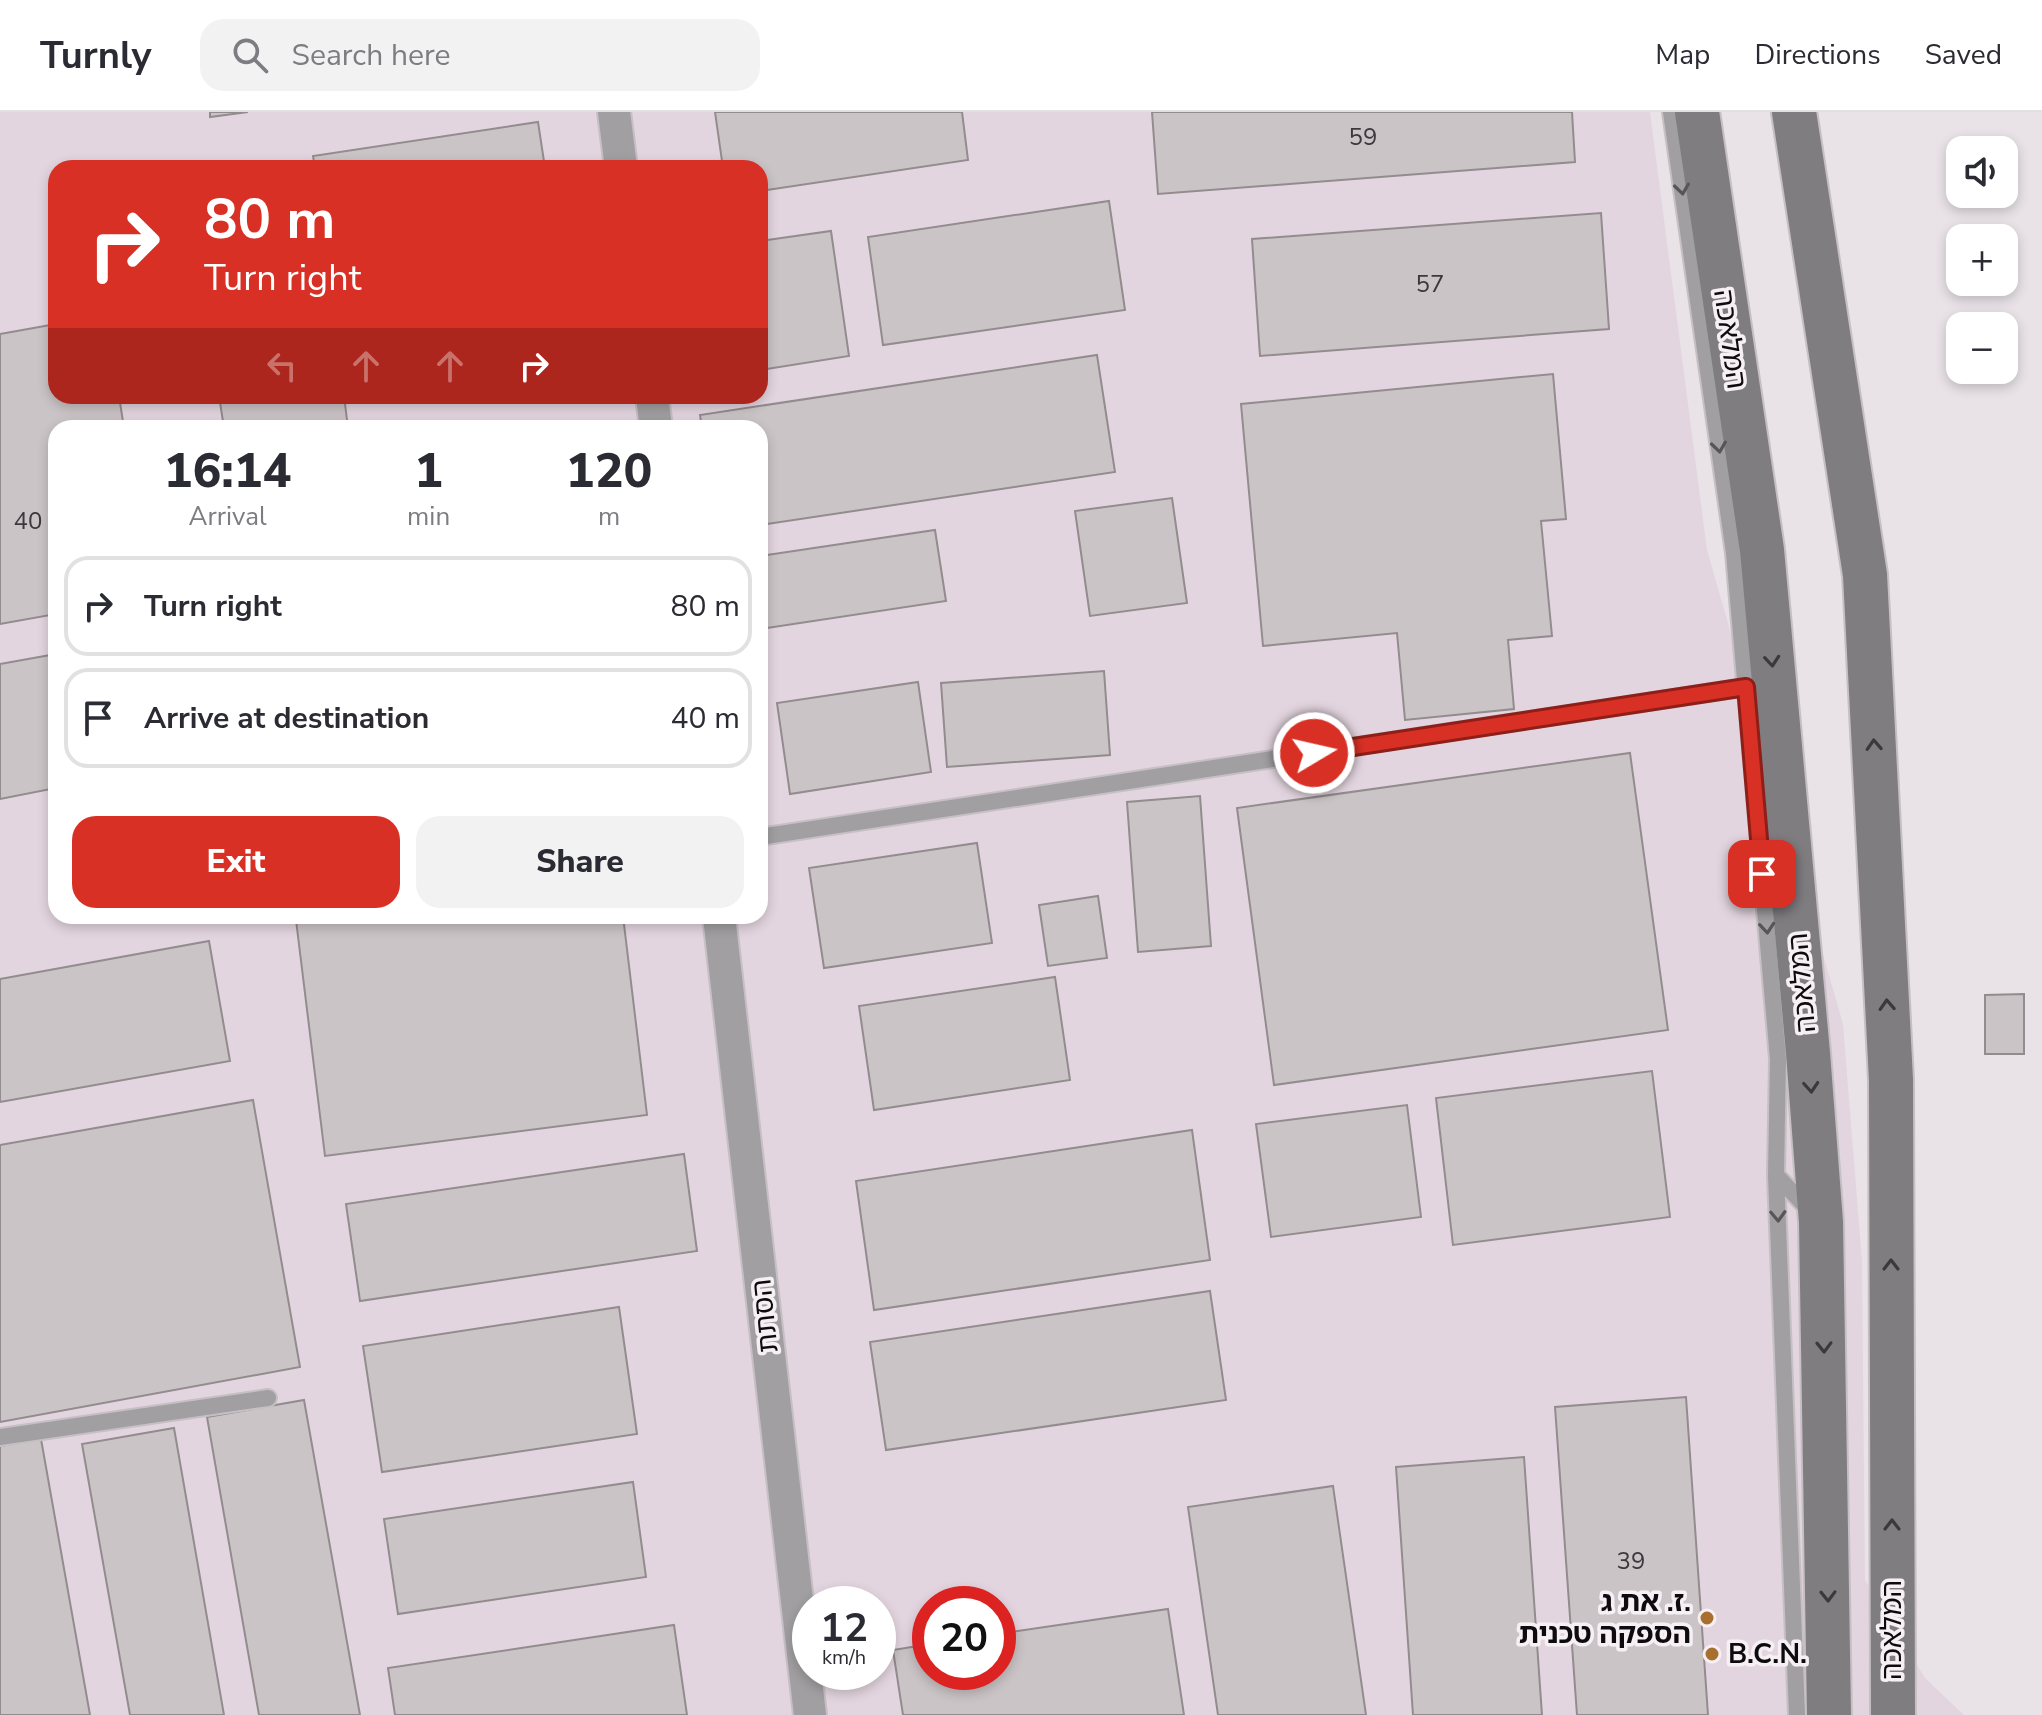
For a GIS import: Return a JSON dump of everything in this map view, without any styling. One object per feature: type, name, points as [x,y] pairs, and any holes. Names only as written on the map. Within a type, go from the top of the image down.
[{"type":"main road","name":"המלאכה","points":[[1697,112],[1762,550],[1808,1053],[1821,1222],[1829,1715]]},
{"type":"main road","name":"המלאכה","points":[[1794,112],[1865,575],[1891,1080],[1894,1713]]},
{"type":"street","points":[[614,112],[620,160]]},
{"type":"street","name":"הסתת","points":[[720,924],[810,1715]]},
{"type":"lane","points":[[1671,112],[1734,553],[1778,1059],[1776,1175],[1797,1715]]},
{"type":"lane","points":[[768,836],[1746,687]]},
{"type":"lane","points":[[1748,719],[1780,755]]},
{"type":"lane","points":[[1776,1175],[1821,1222]]},
{"type":"lane","points":[[0,1437],[268,1398]]},
{"type":"shaded area","points":[[0,112],[1650,112],[1707,550],[1843,1024],[1862,1261],[1865,1580],[1925,1678],[1964,1715],[0,1715]]},
{"type":"building","points":[[210,112],[248,112],[210,117]]},
{"type":"building","points":[[715,112],[962,112],[968,160],[768,190],[768,160],[722,160]]},
{"type":"building","points":[[1152,112],[1572,112],[1575,162],[1158,194]]},
{"type":"building","points":[[538,122],[544,160],[314,160],[313,156]]},
{"type":"building","points":[[1109,201],[1125,310],[883,345],[868,237]]},
{"type":"building","points":[[1601,213],[1609,329],[1260,356],[1252,239]]},
{"type":"building","points":[[831,231],[849,356],[768,369],[768,240]]},
{"type":"building","points":[[48,325],[48,404],[120,404],[123,420],[48,420],[48,615],[0,624],[0,334]]},
{"type":"building","points":[[1097,355],[1115,472],[768,524],[768,420],[701,420],[700,415]]},
{"type":"building","points":[[1553,374],[1566,519],[1541,521],[1552,636],[1508,640],[1514,709],[1405,720],[1397,633],[1263,646],[1241,404]]},
{"type":"building","points":[[220,404],[345,404],[347,420],[223,420]]},
{"type":"building","points":[[1172,498],[1187,603],[1090,616],[1075,511]]},
{"type":"building","points":[[935,530],[946,601],[768,628],[768,555]]},
{"type":"building","points":[[48,655],[48,790],[0,799],[0,664]]},
{"type":"building","points":[[1104,671],[1110,755],[947,767],[941,683]]},
{"type":"building","points":[[918,682],[931,772],[790,794],[777,703]]},
{"type":"building","points":[[1630,753],[1668,1030],[1274,1085],[1237,808]]},
{"type":"building","points":[[1200,796],[1211,946],[1138,952],[1127,802]]},
{"type":"building","points":[[977,843],[992,943],[824,968],[809,868]]},
{"type":"building","points":[[1098,896],[1107,958],[1048,966],[1039,905]]},
{"type":"building","points":[[296,924],[624,924],[647,1115],[325,1156]]},
{"type":"building","points":[[209,941],[230,1061],[0,1102],[0,979]]},
{"type":"building","points":[[1055,977],[1070,1080],[874,1110],[859,1006]]},
{"type":"building","points":[[2024,994],[2024,1054],[1985,1054],[1985,995]]},
{"type":"building","points":[[1652,1071],[1670,1217],[1453,1245],[1436,1098]]},
{"type":"building","points":[[253,1100],[300,1367],[0,1422],[0,1145]]},
{"type":"building","points":[[1407,1105],[1421,1217],[1271,1237],[1256,1124]]},
{"type":"building","points":[[1192,1130],[1210,1260],[874,1310],[856,1181]]},
{"type":"building","points":[[684,1154],[697,1251],[360,1301],[346,1204]]},
{"type":"building","points":[[1210,1291],[1226,1400],[886,1450],[870,1342]]},
{"type":"building","points":[[619,1307],[637,1434],[382,1472],[363,1346]]},
{"type":"building","points":[[1686,1397],[1708,1715],[1577,1715],[1555,1407]]},
{"type":"building","points":[[304,1400],[360,1715],[259,1715],[207,1417]]},
{"type":"building","points":[[174,1428],[224,1715],[130,1715],[82,1444]]},
{"type":"building","points":[[41,1439],[90,1715],[0,1715],[0,1446]]},
{"type":"building","points":[[1524,1457],[1542,1715],[1413,1715],[1396,1467]]},
{"type":"building","points":[[633,1482],[646,1577],[398,1614],[384,1519]]},
{"type":"building","points":[[1333,1486],[1366,1715],[1218,1715],[1188,1507]]},
{"type":"building","points":[[1168,1609],[1184,1715],[903,1715],[896,1650],[912,1647],[912,1690],[1016,1690],[1016,1631]]},
{"type":"building","points":[[674,1625],[687,1715],[395,1715],[388,1668]]},
{"type":"place","name":"ז. את ג. הספקה טכנית","points":[[1707,1618]]},
{"type":"place","name":"B.C.N.","points":[[1712,1654]]},
{"type":"route","points":[[1314,753],[1746,687],[1762,874]]}]
